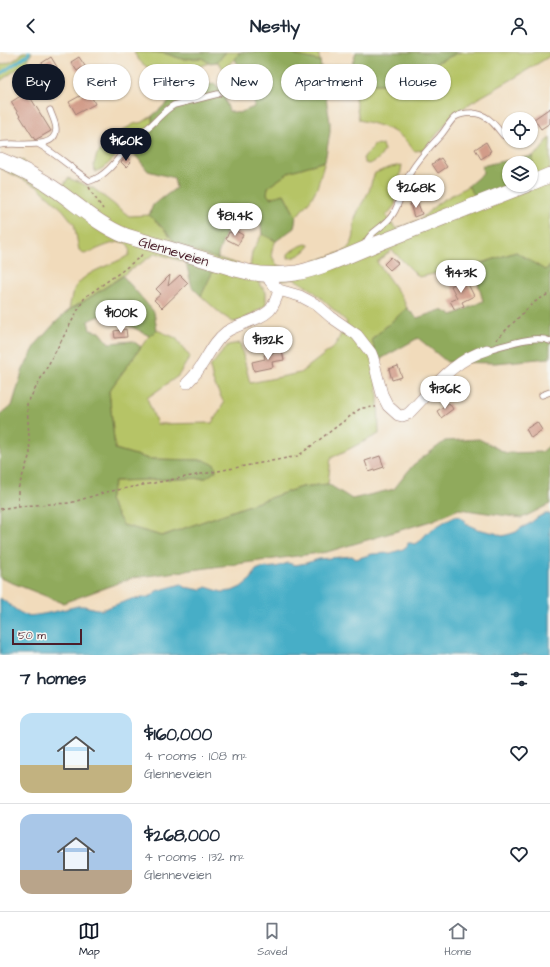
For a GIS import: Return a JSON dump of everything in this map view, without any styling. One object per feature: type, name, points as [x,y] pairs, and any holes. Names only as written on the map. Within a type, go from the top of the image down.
[{"type":"main road","name":"Glenneveien","points":[[0,160],[33,175],[46,183],[96,220],[116,232],[250,273],[267,275],[283,275],[304,271],[339,259],[508,192]]},
{"type":"main road","points":[[538,180],[550,175]]},
{"type":"street","points":[[267,275],[270,281],[279,290],[300,296],[317,304],[331,317],[360,338],[373,358],[382,394],[388,406],[398,415],[405,416],[450,370],[462,361],[487,350]]},
{"type":"street","points":[[187,383],[199,370],[221,337],[228,331],[270,310],[276,301],[279,290]]},
{"type":"lane","points":[[38,144],[60,158],[90,181],[105,172],[134,139],[174,104],[217,94]]},
{"type":"lane","points":[[0,145],[38,144],[51,139],[55,133],[55,124],[50,110]]},
{"type":"lane","points":[[365,249],[363,245],[370,235],[392,216],[413,167],[454,118],[466,113],[480,114],[490,120],[502,134]]},
{"type":"lane","points":[[487,350],[530,339],[541,338],[550,341]]},
{"type":"lane","points":[[542,395],[550,392]]},
{"type":"path","points":[[90,181],[89,187],[92,193],[107,213]]},
{"type":"path","points":[[18,506],[18,489],[30,454],[26,404],[85,296],[141,256],[146,242]]},
{"type":"path","points":[[487,350],[533,303],[550,293]]},
{"type":"path","points":[[0,509],[18,506],[70,503],[106,492],[298,456],[360,408],[388,406]]},
{"type":"green space","points":[[23,52],[32,52],[25,64],[12,64],[12,73],[0,81],[0,65],[10,62]]},
{"type":"green space","points":[[134,52],[164,53],[182,59],[202,58],[209,63],[143,64],[137,58]]},
{"type":"green space","points":[[152,52],[226,52],[217,62],[209,63],[202,58],[182,59],[164,53]]},
{"type":"green space","points":[[226,52],[240,52],[229,64],[220,64],[217,62]]},
{"type":"green space","points":[[240,52],[291,52],[298,56],[320,61],[320,64],[281,64],[281,100],[326,100],[330,132],[325,161],[291,171],[268,187],[267,194],[270,198],[284,194],[296,217],[294,228],[276,241],[262,234],[260,220],[246,208],[232,217],[218,254],[218,259],[177,245],[164,229],[149,215],[153,205],[176,188],[174,178],[148,171],[136,156],[153,130],[152,116],[170,100],[209,100],[209,84],[214,83],[217,86],[217,100],[225,100],[229,111],[239,113],[254,107],[254,100],[273,100],[273,64],[237,64],[235,59]]},
{"type":"green space","points":[[291,52],[318,52],[320,61],[298,56]]},
{"type":"green space","points":[[356,52],[460,52],[433,64],[385,64],[385,84],[377,84],[377,64],[352,64]]},
{"type":"green space","points":[[460,52],[550,52],[550,56],[472,102],[452,116],[424,150],[414,151],[403,138],[390,130],[359,120],[355,100],[377,100],[377,84],[385,84],[385,100],[451,100],[451,64],[433,64]]},
{"type":"green space","points":[[152,116],[153,130],[136,156],[120,152],[105,167],[95,172],[94,164],[97,154],[123,130],[134,124],[143,122]]},
{"type":"green space","points":[[550,137],[550,266],[545,271],[516,252],[473,266],[419,277],[392,250],[377,262],[403,299],[407,308],[372,339],[377,361],[379,434],[331,458],[328,484],[301,487],[162,536],[123,525],[109,500],[115,481],[205,478],[204,460],[149,459],[115,449],[109,391],[149,336],[157,330],[176,338],[190,357],[178,376],[147,398],[157,424],[212,423],[224,403],[213,381],[210,367],[228,345],[240,343],[250,383],[300,373],[335,346],[347,322],[311,289],[294,279],[258,282],[266,292],[266,305],[241,321],[233,322],[221,314],[201,296],[213,271],[156,253],[69,310],[73,291],[81,280],[129,255],[129,247],[125,243],[119,242],[84,254],[79,250],[74,224],[63,210],[38,187],[0,168],[11,159],[23,160],[26,165],[59,185],[64,185],[68,178],[93,188],[129,216],[149,215],[164,229],[177,245],[250,268],[252,252],[262,234],[276,241],[272,253],[277,265],[288,268],[306,264],[345,251],[352,242],[356,216],[369,191],[375,173],[391,167],[402,165],[395,205],[386,216],[396,229],[421,219],[438,203],[468,186],[477,199],[502,189],[502,192],[538,192],[538,156],[533,156],[540,151]]},
{"type":"green space","points":[[378,144],[382,145],[384,150],[381,155],[373,162],[368,164],[365,163],[363,159],[364,157],[373,146]]},
{"type":"green space","points":[[325,161],[317,188],[311,199],[296,217],[284,194],[270,198],[267,194],[268,187],[291,171]]},
{"type":"green space","points":[[502,161],[502,188],[477,199],[468,186],[483,173],[482,166]]},
{"type":"green space","points":[[306,244],[309,245],[309,247],[300,255],[288,258],[288,254]]},
{"type":"green space","points":[[516,252],[545,270],[550,266],[550,358],[495,363],[447,362],[418,338],[377,361],[372,339],[407,308],[417,318],[441,310],[453,315],[483,301],[473,266]]},
{"type":"green space","points":[[186,263],[213,271],[201,296],[192,287]]},
{"type":"green space","points":[[123,276],[154,312],[157,330],[149,336],[125,324],[104,316],[98,316],[88,321],[90,330],[100,332],[109,343],[133,341],[141,347],[109,391],[115,449],[149,459],[204,460],[215,465],[216,471],[206,478],[115,481],[109,500],[123,525],[162,536],[301,487],[328,484],[352,499],[394,489],[413,465],[445,441],[479,439],[506,453],[542,452],[550,445],[550,504],[522,518],[459,509],[431,521],[327,552],[132,578],[63,603],[0,578],[0,414],[12,406],[23,369],[37,343],[69,310]]},
{"type":"water","points":[[545,514],[550,514],[550,655],[0,655],[0,598],[20,612],[30,616],[78,606],[101,610],[132,599],[148,597],[153,595],[156,591],[181,584],[184,587],[201,590],[206,587],[222,592],[232,591],[241,587],[251,579],[256,570],[261,568],[276,567],[288,563],[295,565],[319,559],[352,556],[356,559],[372,554],[391,553],[403,549],[408,543],[414,544],[419,542],[428,532],[455,516],[461,517],[467,524],[477,529],[502,536],[516,532]]},
{"type":"building","points":[[51,57],[55,64],[40,64]]},
{"type":"building","points":[[79,57],[84,64],[73,65],[71,62]]},
{"type":"building","points":[[14,100],[32,100],[51,131],[35,140],[11,102]]},
{"type":"building","points":[[73,100],[93,100],[95,104],[76,114],[69,102]]},
{"type":"building","points":[[550,108],[550,123],[541,129],[538,125],[538,116]]},
{"type":"building","points":[[486,142],[491,151],[481,159],[475,149]]},
{"type":"building","points":[[126,156],[131,162],[126,167],[121,162]]},
{"type":"building","points":[[441,158],[447,167],[438,173],[432,164]]},
{"type":"building","points":[[417,201],[422,214],[414,217],[410,204]]},
{"type":"building","points":[[234,230],[243,235],[238,245],[226,239],[229,232],[233,233]]},
{"type":"building","points":[[391,257],[398,263],[390,270],[384,264]]},
{"type":"building","points":[[170,275],[168,286],[180,275],[188,283],[162,308],[154,300],[161,294],[156,289]]},
{"type":"building","points":[[462,280],[465,285],[468,284],[474,296],[462,302],[464,306],[455,310],[450,301],[457,298],[451,286]]},
{"type":"building","points":[[126,329],[127,337],[115,338],[114,331]]},
{"type":"building","points":[[282,351],[284,360],[272,362],[273,367],[254,371],[252,362],[265,359],[264,355]]},
{"type":"building","points":[[398,366],[402,377],[392,380],[389,369]]},
{"type":"building","points":[[449,403],[453,409],[441,418],[437,411]]},
{"type":"building","points":[[537,422],[542,430],[531,438],[526,429]]},
{"type":"building","points":[[380,456],[384,467],[369,472],[365,461]]},
{"type":"waterway","points":[[0,74],[29,54],[29,52]]}]
